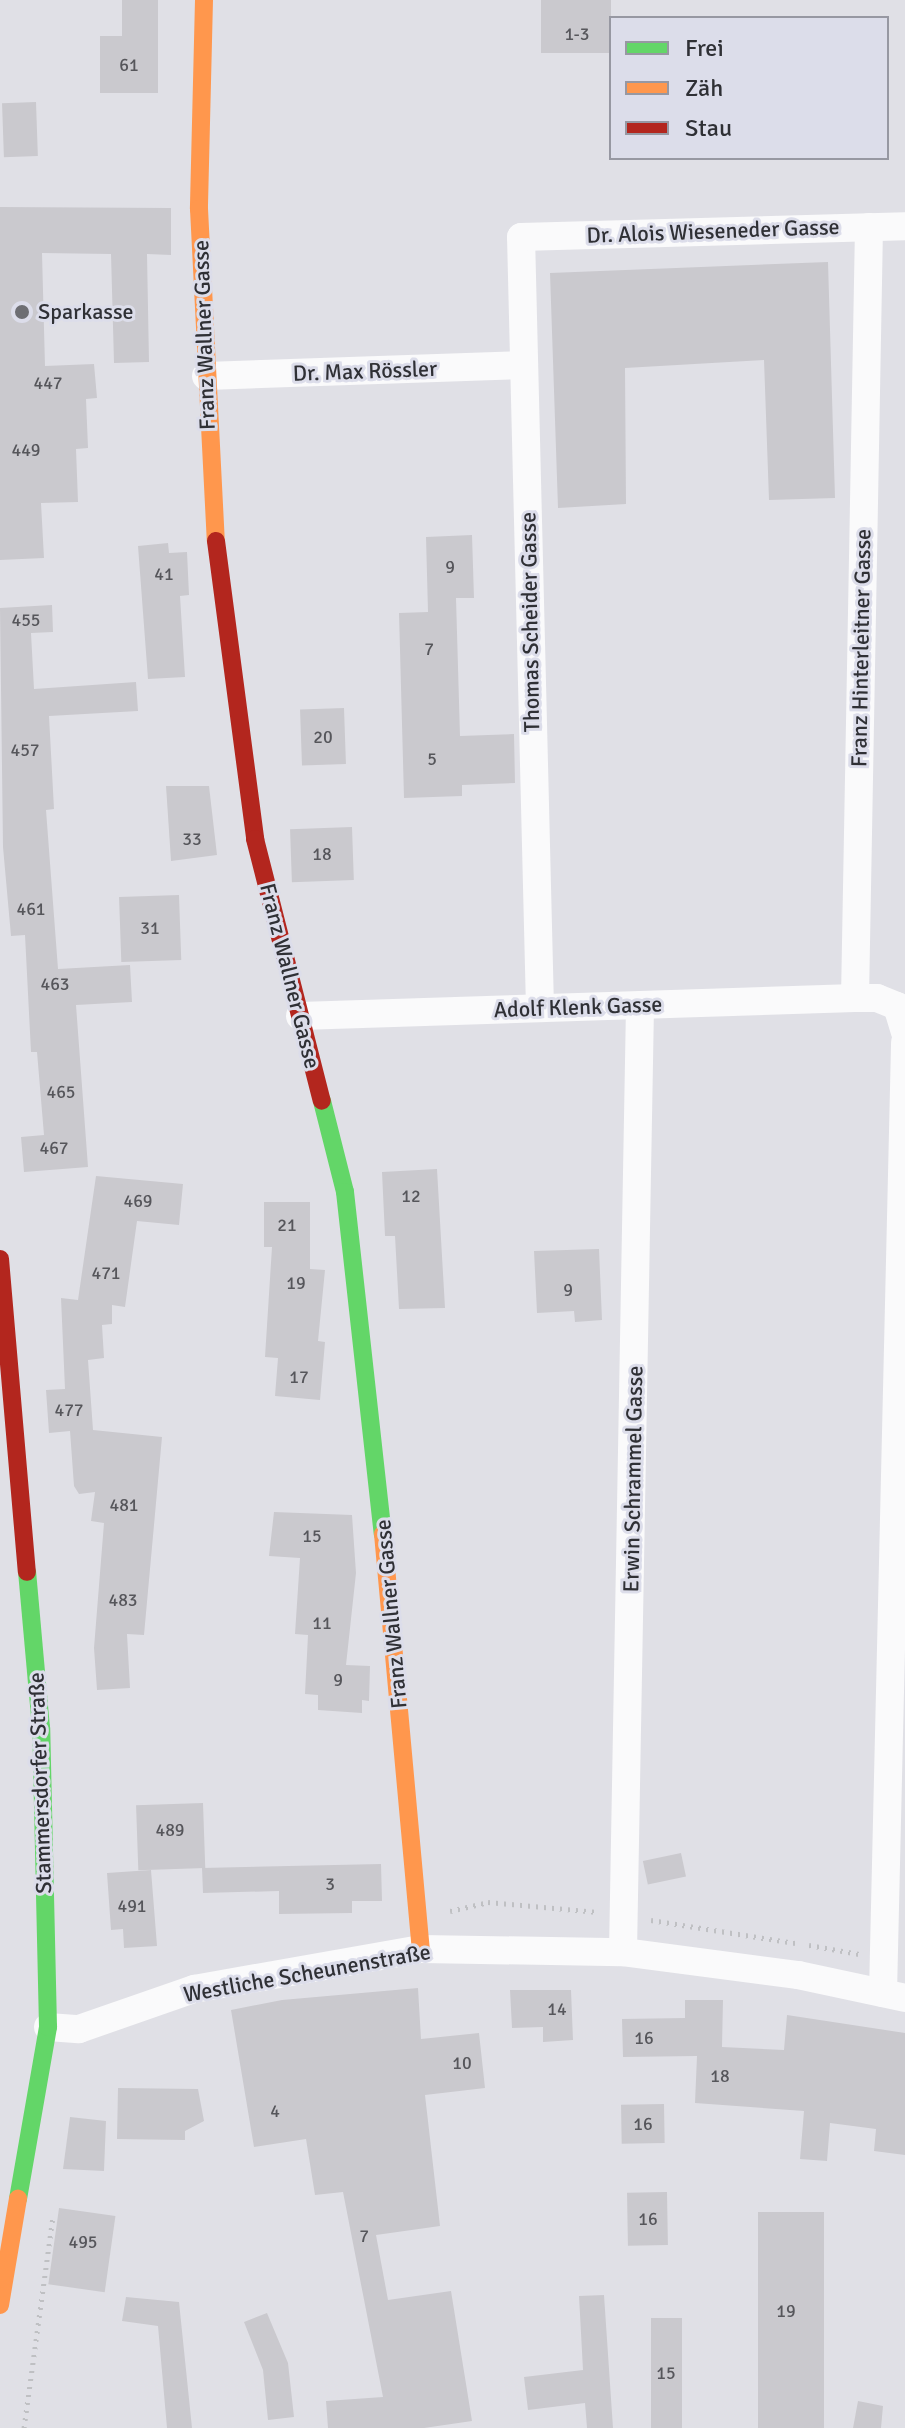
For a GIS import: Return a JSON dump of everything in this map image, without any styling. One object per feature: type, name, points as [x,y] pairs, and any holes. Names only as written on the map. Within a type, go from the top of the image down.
[{"type":"street","name":"Franz Wallner Gasse","points":[[204,0],[199,209],[211,505],[255,839],[345,1192],[364,1327],[421,1949]]},
{"type":"street","name":"Dr. Alois Wieseneder Gasse","points":[[521,237],[905,226]]},
{"type":"street","name":"Franz Hinterleitner Gasse","points":[[855,998],[869,227]]},
{"type":"street","name":"Thomas Scheider Gasse","points":[[521,237],[540,1008]]},
{"type":"street","name":"Dr. Max Rössler","points":[[206,376],[524,365]]},
{"type":"street","name":"Adolf Klenk Gasse","points":[[300,1016],[855,998]]},
{"type":"street","points":[[855,998],[877,998],[897,1006],[905,1032]]},
{"type":"street","name":"Erwin Schrammel Gasse","points":[[623,1952],[640,1005]]},
{"type":"street","points":[[894,1995],[905,1042]]},
{"type":"street","name":"Stammersdorfer Straße","points":[[0,1259],[4,1344],[41,1728],[48,2027],[0,2305]]},
{"type":"street","name":"Westliche Scheunenstraße","points":[[48,2027],[79,2029],[194,1989],[421,1949],[623,1952],[798,1975],[894,1995]]},
{"type":"path","points":[[24,2428],[55,2201]]},
{"type":"building","points":[[122,0],[158,0],[158,93],[100,93],[100,36],[122,36]]},
{"type":"building","points":[[541,0],[611,0],[609,53],[541,53]]},
{"type":"building","points":[[36,102],[38,156],[4,157],[2,103]]},
{"type":"building","points":[[0,207],[171,208],[171,255],[147,254],[149,362],[114,363],[111,254],[42,253],[45,366],[94,364],[97,398],[86,399],[88,448],[76,449],[78,502],[41,503],[44,558],[0,560]]},
{"type":"building","points":[[828,262],[835,498],[769,500],[764,360],[625,368],[626,504],[558,508],[550,273]]},
{"type":"building","points":[[472,535],[474,598],[456,598],[460,736],[514,734],[515,783],[462,785],[462,796],[404,798],[399,613],[428,612],[426,537]]},
{"type":"building","points":[[168,543],[169,553],[187,552],[189,595],[180,596],[185,677],[148,679],[138,546]]},
{"type":"building","points":[[52,605],[53,632],[31,633],[34,689],[136,682],[138,711],[49,716],[54,809],[46,810],[58,969],[130,965],[132,1002],[76,1005],[88,1167],[24,1172],[21,1137],[44,1135],[37,1052],[31,1052],[25,935],[11,936],[3,847],[0,608]]},
{"type":"building","points":[[344,708],[346,764],[302,766],[300,710]]},
{"type":"building","points":[[166,786],[209,786],[217,855],[171,861]]},
{"type":"building","points":[[352,827],[354,880],[292,882],[290,829]]},
{"type":"building","points":[[179,895],[181,960],[121,962],[119,897]]},
{"type":"building","points":[[437,1169],[445,1308],[399,1309],[395,1236],[385,1236],[382,1172]]},
{"type":"building","points":[[96,1176],[183,1184],[179,1225],[137,1221],[125,1307],[112,1305],[112,1324],[102,1325],[104,1358],[88,1360],[93,1430],[162,1437],[144,1635],[127,1634],[130,1688],[97,1690],[94,1648],[104,1523],[91,1521],[95,1492],[79,1494],[74,1486],[70,1431],[49,1433],[46,1390],[65,1389],[61,1298],[78,1300]]},
{"type":"building","points":[[264,1202],[310,1202],[310,1269],[325,1270],[318,1341],[325,1342],[320,1400],[275,1396],[278,1358],[265,1357],[272,1247],[264,1247]]},
{"type":"building","points":[[599,1249],[602,1320],[575,1322],[574,1311],[537,1313],[534,1251]]},
{"type":"building","points":[[274,1512],[352,1515],[356,1573],[346,1665],[370,1666],[369,1701],[362,1700],[362,1713],[318,1710],[318,1695],[305,1694],[308,1635],[295,1634],[300,1558],[269,1556]]},
{"type":"building","points":[[203,1803],[205,1868],[138,1870],[136,1805]]},
{"type":"building","points":[[681,1853],[686,1876],[648,1885],[643,1861]]},
{"type":"building","points":[[381,1864],[382,1901],[352,1901],[352,1913],[279,1914],[279,1891],[203,1893],[202,1868]]},
{"type":"building","points":[[151,1870],[157,1946],[124,1948],[123,1929],[111,1930],[107,1873]]},
{"type":"building","points":[[418,1988],[421,2039],[479,2033],[485,2088],[425,2095],[440,2226],[376,2235],[388,2300],[451,2291],[472,2421],[424,2428],[328,2428],[326,2401],[383,2397],[343,2192],[315,2195],[306,2139],[254,2147],[231,2010],[282,2000]]},
{"type":"building","points":[[510,1990],[571,1990],[573,2040],[543,2042],[543,2027],[512,2028]]},
{"type":"building","points":[[685,2000],[723,2000],[722,2047],[784,2050],[787,2015],[905,2033],[905,2155],[874,2151],[876,2129],[830,2123],[827,2161],[800,2159],[804,2111],[695,2103],[697,2056],[623,2057],[622,2019],[685,2018]]},
{"type":"building","points":[[118,2088],[198,2089],[204,2121],[185,2131],[185,2140],[117,2139]]},
{"type":"building","points":[[664,2104],[665,2143],[622,2144],[621,2105]]},
{"type":"building","points":[[70,2117],[106,2121],[104,2171],[63,2169]]},
{"type":"building","points":[[667,2192],[668,2245],[628,2246],[627,2193]]},
{"type":"building","points":[[59,2208],[115,2216],[105,2292],[48,2284]]},
{"type":"building","points":[[758,2212],[824,2212],[824,2428],[758,2428]]},
{"type":"building","points":[[604,2295],[613,2428],[587,2428],[585,2403],[528,2410],[524,2377],[583,2370],[579,2296]]},
{"type":"building","points":[[126,2297],[179,2302],[192,2428],[167,2428],[158,2326],[122,2321]]},
{"type":"building","points":[[267,2313],[288,2363],[294,2417],[268,2420],[263,2370],[244,2322]]},
{"type":"building","points":[[651,2318],[682,2318],[682,2428],[651,2428]]},
{"type":"building","points":[[858,2401],[883,2406],[881,2428],[853,2428]]},
{"type":"traffic: fast","points":[[322,1101],[345,1192],[383,1534]]},
{"type":"traffic: fast","points":[[18,2199],[48,2027],[41,1728],[27,1572]]},
{"type":"traffic: slow","points":[[204,0],[199,209],[216,541]]},
{"type":"traffic: slow","points":[[383,1534],[421,1949]]},
{"type":"traffic: slow","points":[[0,2305],[18,2199]]},
{"type":"traffic: jam","points":[[216,541],[255,839],[322,1101]]},
{"type":"traffic: jam","points":[[0,1259],[27,1572]]},
{"type":"place","name":"Sparkasse","points":[[22,312]]}]
